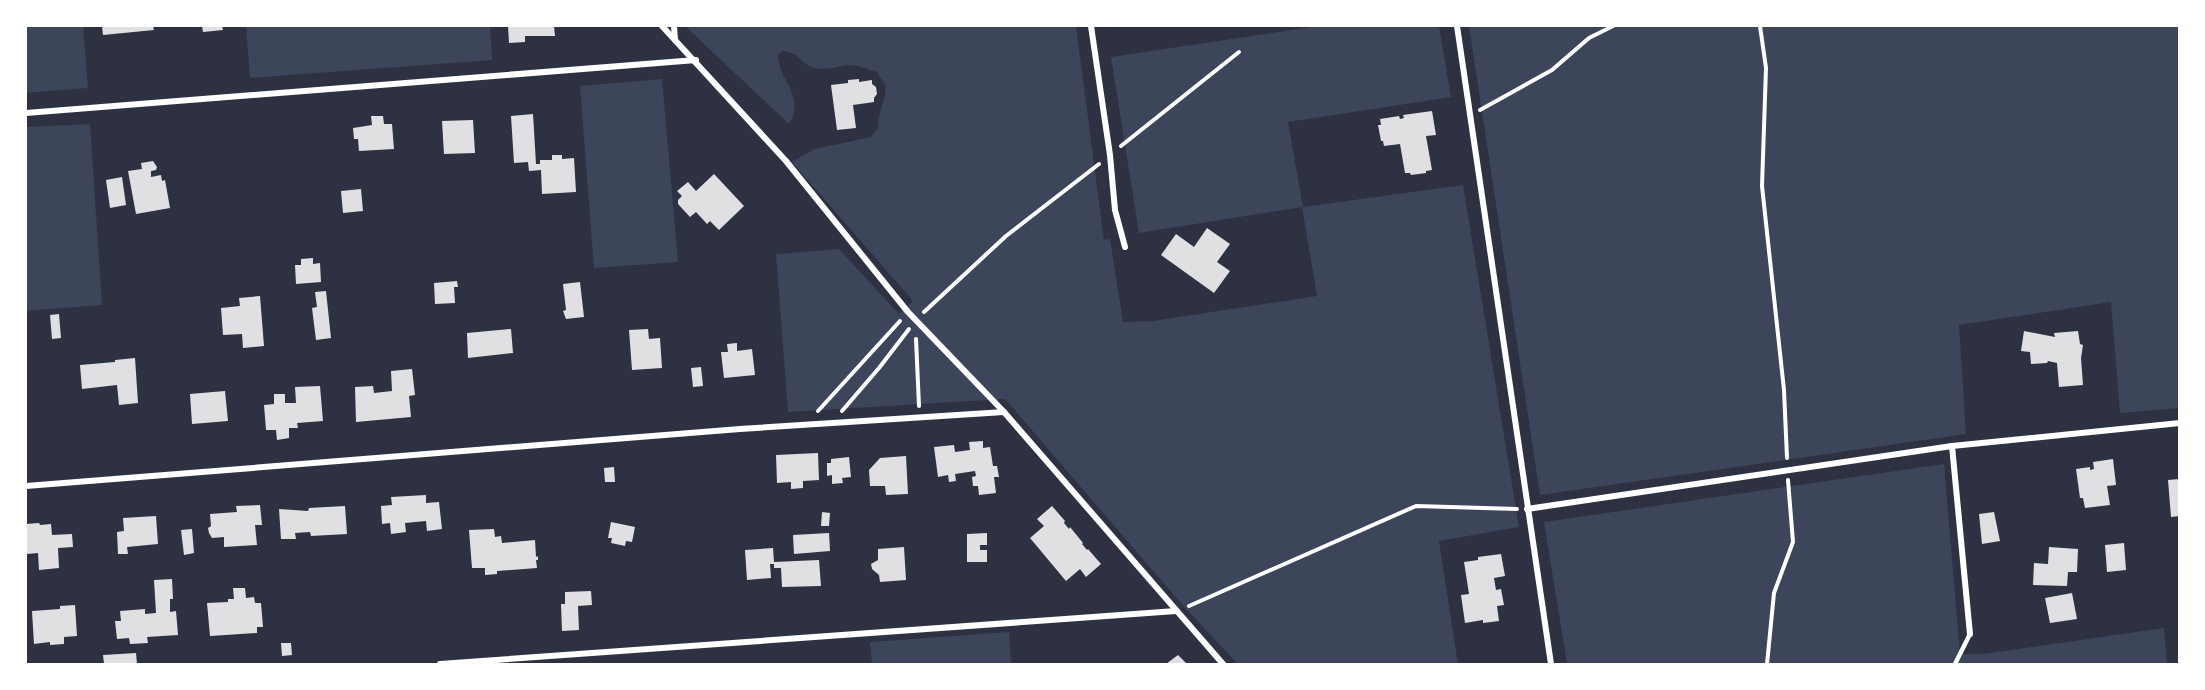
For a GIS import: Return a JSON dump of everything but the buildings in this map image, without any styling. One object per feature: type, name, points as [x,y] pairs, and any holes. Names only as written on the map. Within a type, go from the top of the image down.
[{"type":"street","points":[[662,26],[696,60],[786,161],[908,312],[1004,412],[1223,664]]},
{"type":"street","points":[[674,26],[675,40]]},
{"type":"street","points":[[1091,26],[1110,155],[1114,210],[1125,247]]},
{"type":"street","points":[[1457,26],[1551,664]]},
{"type":"street","points":[[26,113],[696,60]]},
{"type":"street","points":[[26,486],[831,423],[1004,412]]},
{"type":"street","points":[[1527,509],[1952,446],[2180,423]]},
{"type":"street","points":[[1952,446],[1970,634]]},
{"type":"street","points":[[440,664],[1176,611]]},
{"type":"lane","points":[[1955,664],[1970,634]]},
{"type":"path","points":[[1470,116],[1552,69],[1589,38],[1613,26]]},
{"type":"path","points":[[1760,26],[1766,68],[1762,186],[1784,390],[1793,542],[1774,593],[1767,664]]},
{"type":"path","points":[[831,423],[879,368],[916,320],[1006,236],[1239,52]]},
{"type":"path","points":[[805,425],[908,312]]},
{"type":"path","points":[[916,320],[920,417]]},
{"type":"path","points":[[1176,611],[1416,506],[1527,509]]},
{"type":"shaded area","points":[[26,26],[83,26],[88,88],[26,93]]},
{"type":"shaded area","points":[[246,26],[490,26],[492,60],[250,78]]},
{"type":"shaded area","points":[[686,26],[1076,26],[1104,240],[1110,239],[1123,322],[1153,321],[1317,296],[1302,207],[1139,233],[1111,57],[1318,26],[1439,26],[1451,97],[1288,122],[1303,207],[1463,185],[1519,527],[1439,541],[1458,664],[1238,664],[1186,609],[1005,399],[788,412],[776,254],[839,249],[899,314],[913,301],[792,162],[815,149],[871,137],[878,128],[885,85],[877,72],[867,68],[849,65],[825,69],[815,68],[807,65],[796,55],[783,51],[778,55],[779,65],[795,105],[789,124]]},
{"type":"shaded area","points":[[1469,26],[2179,26],[2179,408],[2120,413],[2111,302],[1959,325],[1966,434],[1540,495]]},
{"type":"shaded area","points":[[662,79],[678,262],[594,268],[580,86]]},
{"type":"shaded area","points":[[90,124],[102,305],[26,311],[26,127]]},
{"type":"shaded area","points":[[1944,464],[1960,654],[1983,654],[2164,628],[2167,664],[1567,664],[1544,522]]},
{"type":"shaded area","points":[[1009,632],[1011,664],[872,664],[870,642]]}]
